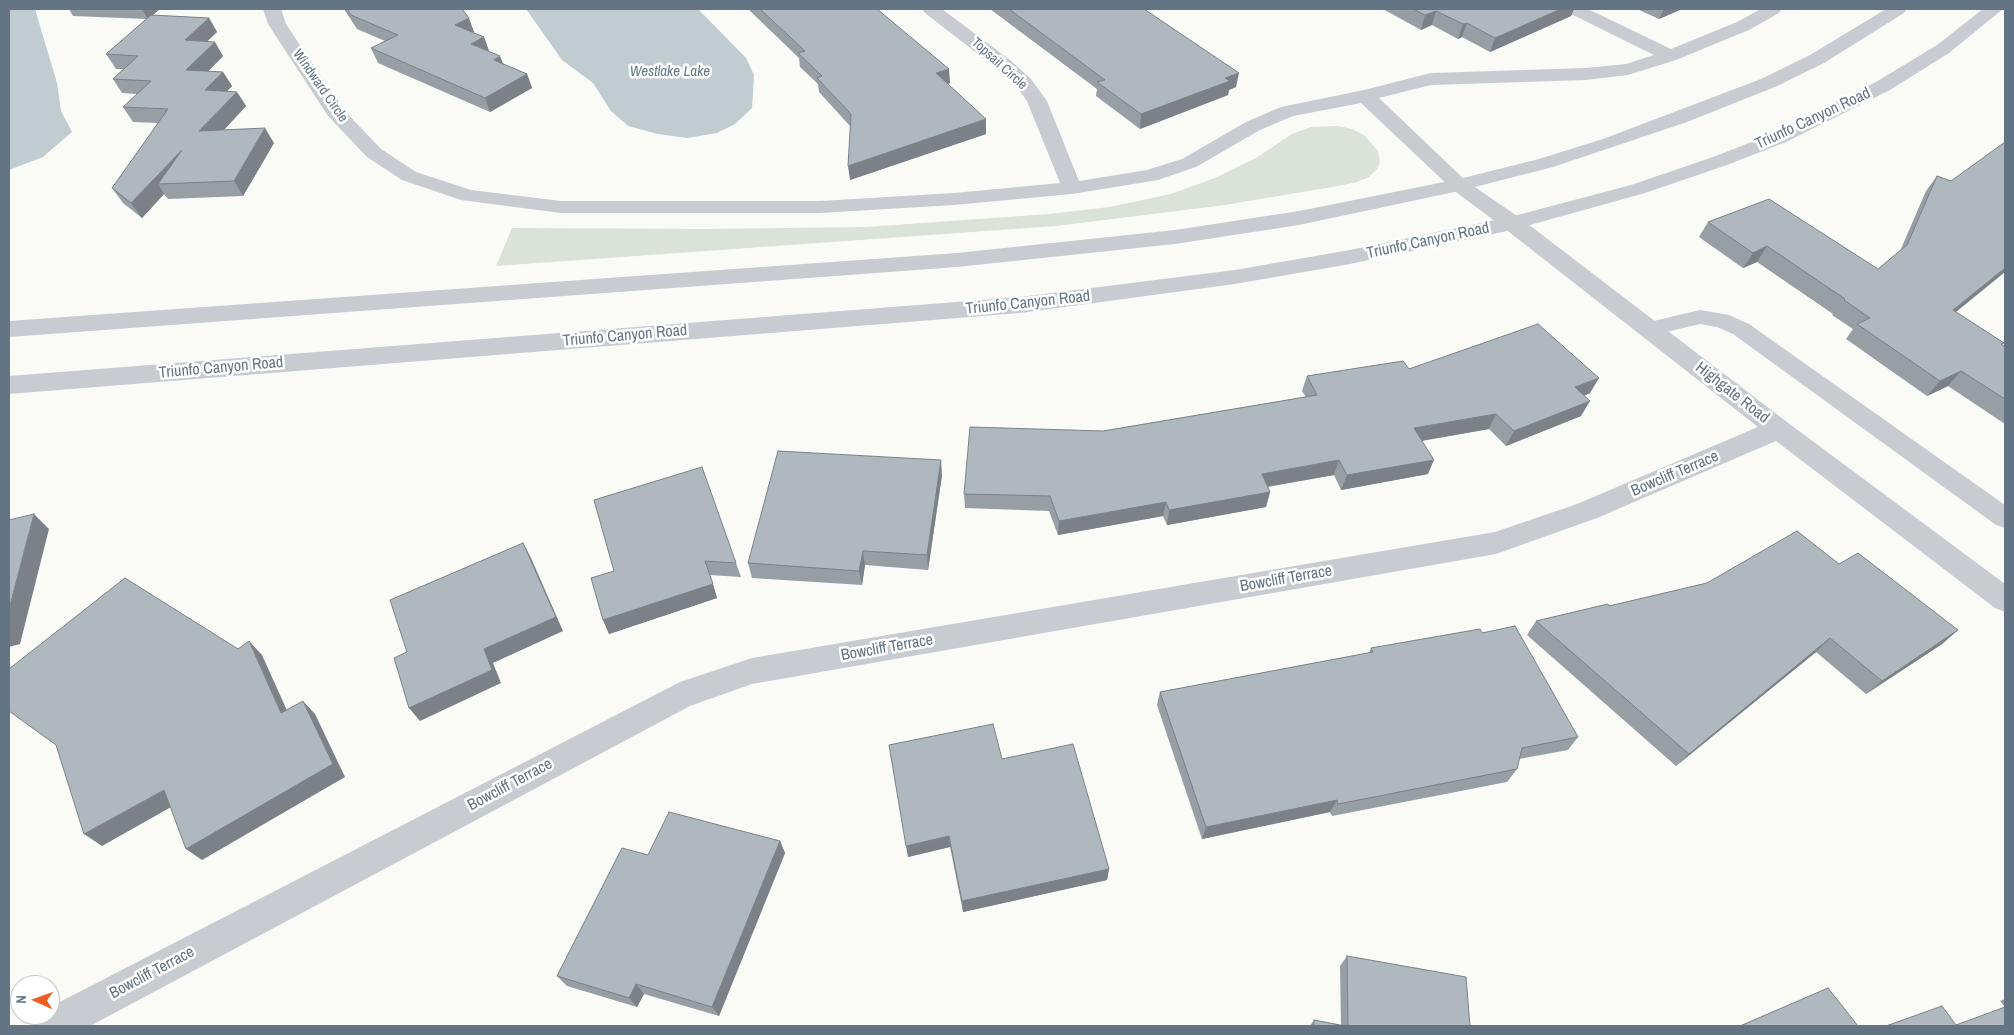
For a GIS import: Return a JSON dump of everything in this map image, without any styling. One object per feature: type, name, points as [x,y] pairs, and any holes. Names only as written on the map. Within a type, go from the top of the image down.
[{"type":"street","name":"Windward Circle","points":[[272,9],[277,24],[335,112],[374,153],[409,176],[468,196],[518,204],[561,207],[820,207],[954,199],[1072,188]]},
{"type":"street","name":"Topsail Circle","points":[[932,9],[1003,64],[1024,83],[1036,101],[1072,188]]},
{"type":"street","points":[[1575,9],[1670,56]]},
{"type":"street","points":[[1072,188],[1150,176],[1189,164],[1253,126],[1288,111],[1365,96],[1431,79],[1586,74],[1628,68],[1670,56],[1743,26],[1773,9]]},
{"type":"street","points":[[9,329],[918,263],[1071,250],[1175,237],[1299,218],[1459,185],[1546,163],[1610,143],[1760,86],[1817,59],[1898,9]]},
{"type":"street","name":"Triunfo Canyon Road","points":[[9,385],[1073,299],[1235,277],[1350,257],[1512,223],[1638,189],[1720,161],[1779,138],[1883,86],[1942,49],[1994,9]]},
{"type":"street","points":[[1365,96],[1459,185]]},
{"type":"street","name":"Highgate Road","points":[[1459,185],[1512,223],[1778,429],[2005,600]]},
{"type":"street","name":"Bowcliff Terrace","points":[[52,1026],[680,696],[725,680],[762,669],[1496,543],[1587,511],[1734,450],[1778,429]]},
{"type":"lane","points":[[1649,329],[1700,317],[1721,320],[1741,329],[2005,518]]},
{"type":"shaded area","points":[[1338,126],[1352,129],[1364,135],[1378,151],[1380,162],[1377,169],[1369,177],[1338,186],[1225,205],[1056,226],[496,266],[512,228],[705,229],[866,227],[1049,214],[1109,207],[1171,194],[1215,178],[1256,158],[1292,134],[1311,127]]},
{"type":"water","points":[[9,9],[35,9],[57,83],[61,111],[72,132],[43,157],[9,170]]},
{"type":"water","name":"Westlake Lake","points":[[526,9],[698,9],[746,58],[754,75],[752,108],[735,124],[717,133],[687,138],[658,134],[628,126],[611,111],[593,83],[562,60]]},
{"type":"building","points":[[347,9],[462,9],[469,18],[455,25],[484,37],[471,44],[500,56],[494,60],[527,74],[485,98],[371,48],[398,35],[351,15]]},
{"type":"building","points":[[760,9],[877,9],[949,69],[936,73],[986,119],[848,166],[851,114],[817,78],[822,76],[798,53],[805,51]]},
{"type":"building","points":[[1009,9],[1144,9],[1239,73],[1225,78],[1230,81],[1141,114],[1097,82],[1105,80]]},
{"type":"building","points":[[1413,9],[1561,9],[1495,38],[1467,23],[1463,24],[1436,11],[1425,15]]},
{"type":"building","points":[[151,15],[209,18],[185,40],[215,42],[186,70],[223,72],[205,90],[237,92],[199,131],[265,128],[234,181],[158,184],[182,150],[131,203],[112,188],[168,109],[123,107],[151,81],[113,79],[138,56],[106,54]]},
{"type":"building","points":[[2005,142],[2005,268],[1953,310],[2004,343],[2001,344],[2005,347],[2005,399],[1961,371],[1940,381],[1857,324],[1870,318],[1845,299],[1767,246],[1753,253],[1708,222],[1769,199],[1878,269],[1907,245],[1937,176],[1951,181]]},
{"type":"building","points":[[1538,324],[1599,378],[1575,387],[1590,401],[1514,431],[1496,414],[1414,428],[1434,460],[1347,475],[1339,460],[1262,474],[1270,492],[1169,510],[1166,502],[1059,521],[1050,496],[964,494],[970,427],[1103,431],[1317,395],[1307,376],[1403,361],[1409,369]]},
{"type":"building","points":[[778,451],[941,460],[927,555],[863,551],[859,571],[748,563]]},
{"type":"building","points":[[702,467],[736,563],[705,561],[713,584],[603,620],[591,578],[614,571],[594,500]]},
{"type":"building","points":[[34,514],[9,609],[9,520]]},
{"type":"building","points":[[1797,531],[1839,564],[1858,553],[1958,630],[1882,681],[1830,638],[1689,754],[1536,621],[1707,583]]},
{"type":"building","points":[[523,543],[556,617],[484,649],[492,670],[409,708],[394,658],[407,652],[390,600]]},
{"type":"building","points":[[125,578],[238,649],[249,641],[281,713],[303,701],[333,764],[186,849],[164,790],[84,834],[56,745],[9,711],[9,669]]},
{"type":"building","points":[[1515,626],[1578,737],[1522,748],[1517,769],[1338,804],[1337,800],[1206,827],[1160,692],[1373,652],[1371,648],[1480,629],[1482,633]]},
{"type":"building","points":[[993,724],[1002,759],[1073,744],[1109,869],[962,901],[949,836],[906,846],[889,745]]},
{"type":"building","points":[[669,812],[780,841],[712,1007],[636,984],[629,998],[557,976],[622,848],[648,855]]},
{"type":"building","points":[[1347,956],[1466,977],[1470,1026],[1348,1026]]},
{"type":"building","points":[[1828,988],[1858,1026],[1740,1026]]},
{"type":"building","points":[[1942,1006],[1956,1025],[2005,1007],[2005,1026],[1886,1026]]},
{"type":"building","points":[[1314,1020],[1345,1026],[1314,1026]]}]
